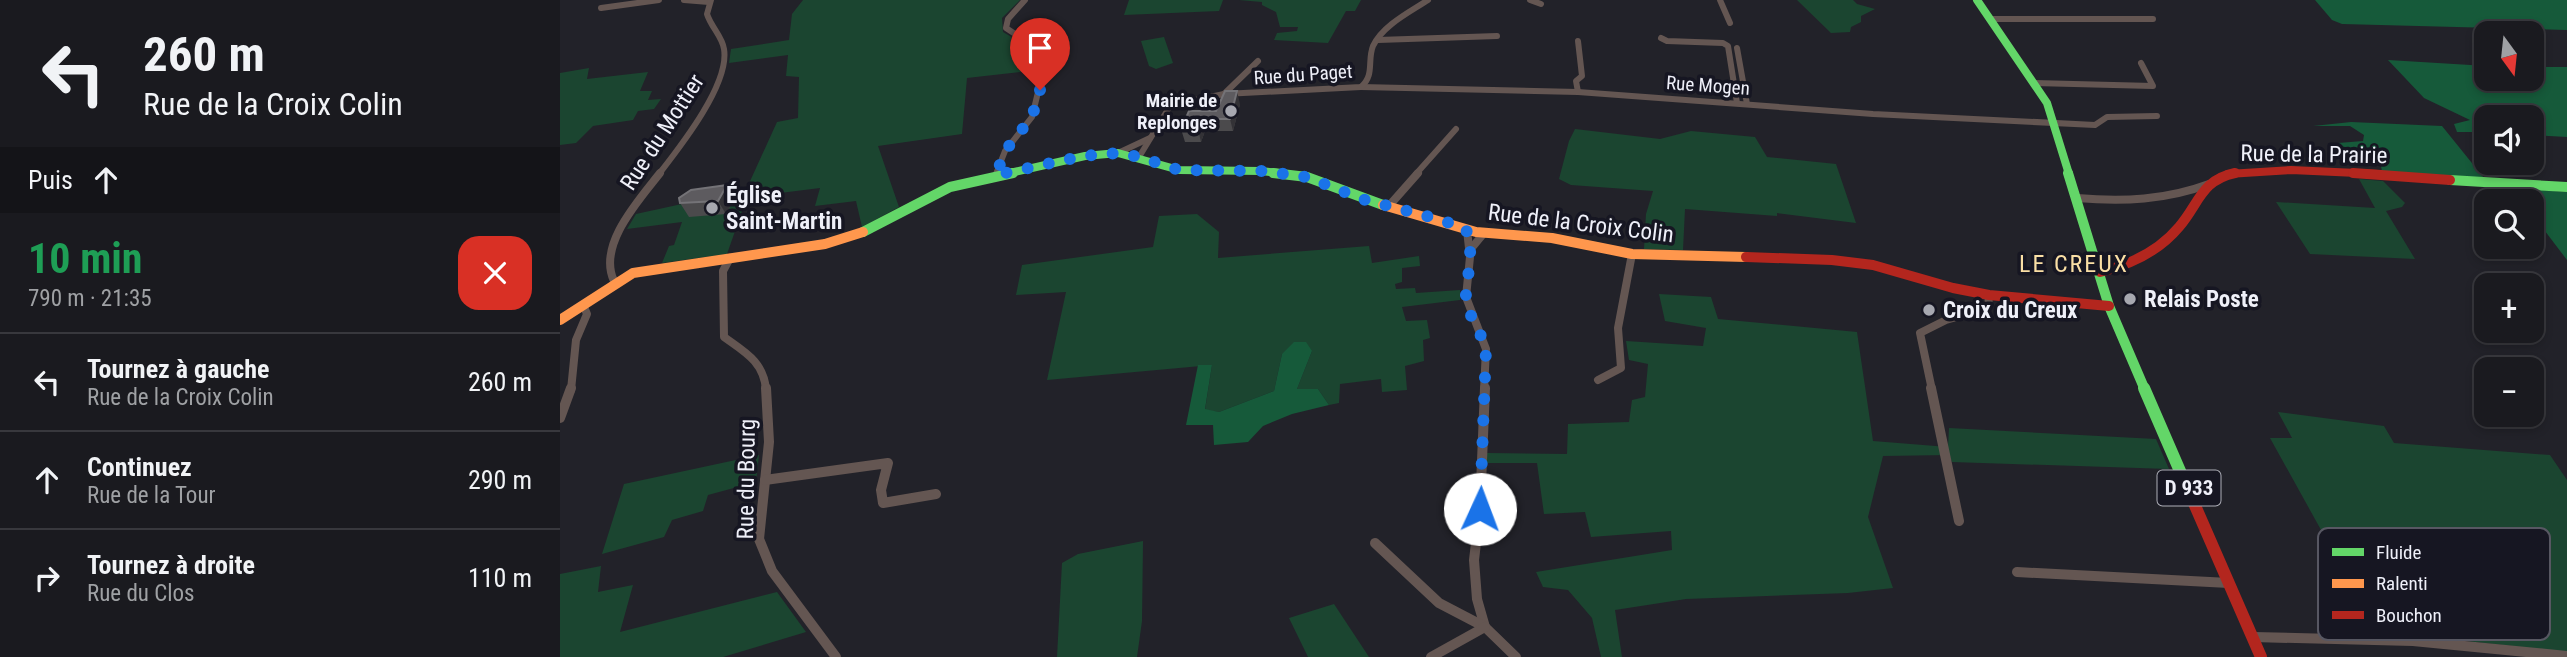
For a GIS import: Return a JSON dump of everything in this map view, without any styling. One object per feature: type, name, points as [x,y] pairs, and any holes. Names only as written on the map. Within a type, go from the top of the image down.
[{"type":"street","points":[[601,8],[659,0]]},
{"type":"street","points":[[684,0],[710,1]]},
{"type":"street","points":[[996,175],[1005,151],[1032,117],[1046,59],[1041,51],[1006,28],[1009,19],[1025,0]]},
{"type":"street","name":"Rue du Paget","points":[[1139,157],[1170,106],[1224,94],[1361,87],[1371,73],[1373,46],[1428,0]]},
{"type":"street","points":[[1530,0],[1541,4]]},
{"type":"street","points":[[1720,0],[1730,23]]},
{"type":"street","name":"D 933","points":[[1977,0],[2047,103],[2109,306],[2261,657]]},
{"type":"street","name":"Rue du Mottier","points":[[614,281],[609,276],[607,262],[616,238],[678,149],[706,103],[723,67],[725,47],[709,23],[706,9],[710,1]]},
{"type":"street","points":[[1990,19],[2153,19]]},
{"type":"street","points":[[1378,40],[1497,36]]},
{"type":"street","points":[[1661,38],[1667,41],[1723,43],[1728,46],[1737,103]]},
{"type":"street","points":[[1578,41],[1583,76],[1576,80],[1578,92]]},
{"type":"street","points":[[1737,48],[1747,104]]},
{"type":"street","points":[[1224,94],[1258,61]]},
{"type":"street","points":[[2034,83],[2153,86],[2141,63]]},
{"type":"street","name":"Rue Mogen","points":[[1361,87],[1578,92],[1885,114],[2095,125],[2103,118],[2157,116]]},
{"type":"street","points":[[1388,207],[1455,129]]},
{"type":"street","points":[[1118,153],[1150,138]]},
{"type":"street","name":"Rue de la Croix Colin","points":[[614,281],[643,271],[796,250],[845,239],[936,193],[996,175],[1084,156],[1118,153],[1179,170],[1261,171],[1307,177],[1388,207],[1484,233],[1552,237],[1632,254],[1832,260],[1873,265],[1989,295],[2109,306]]},
{"type":"street","name":"Rue de la Prairie","points":[[2209,184],[2219,176],[2232,172],[2280,171],[2567,187]]},
{"type":"street","points":[[2077,198],[2136,201],[2184,192],[2209,184]]},
{"type":"street","points":[[2100,272],[2116,269],[2171,235],[2183,225],[2209,184]]},
{"type":"street","points":[[2184,192],[2197,201]]},
{"type":"street","points":[[1467,230],[1466,239],[1470,250],[1466,297],[1470,313],[1482,331],[1486,349],[1480,509],[1474,560],[1477,599],[1485,627]]},
{"type":"street","points":[[1470,250],[1484,233]]},
{"type":"street","points":[[1598,380],[1620,368],[1618,328],[1632,254]]},
{"type":"street","name":"Rue du Bourg","points":[[730,258],[723,271],[724,337],[755,359],[765,377],[769,442],[759,539],[772,570],[836,657]]},
{"type":"street","points":[[560,320],[584,307],[614,281]]},
{"type":"street","points":[[1959,521],[1920,333],[1946,320],[1988,308],[1989,295]]},
{"type":"street","points":[[560,418],[571,390],[576,341],[587,314],[584,307]]},
{"type":"street","points":[[765,480],[888,463],[881,490],[883,503],[936,494]]},
{"type":"street","points":[[1375,543],[1439,603],[1485,627],[1516,657]]},
{"type":"street","points":[[2017,572],[2230,583]]},
{"type":"street","points":[[1431,657],[1485,627]]},
{"type":"street","points":[[2253,638],[2318,639]]},
{"type":"street","points":[[2360,640],[2413,641],[2567,656]]},
{"type":"green space","points":[[803,0],[1020,0],[1002,18],[1003,32],[1036,51],[1038,70],[967,78],[962,134],[878,146],[899,207],[862,227],[856,201],[815,206],[820,188],[747,197],[727,254],[662,263],[669,246],[674,245],[682,222],[627,229],[636,214],[746,190],[777,122],[798,118],[799,77],[786,76],[788,55],[729,63],[731,49],[789,40],[792,14]]},
{"type":"green space","points":[[1129,0],[1223,0],[1219,11],[1124,15]]},
{"type":"green space","points":[[1239,0],[1361,0],[1355,11],[1346,11],[1328,43],[1274,40],[1277,33],[1297,31],[1298,27],[1280,27],[1276,12],[1262,5],[1262,2]]},
{"type":"green space","points":[[1797,0],[1853,0],[1857,4],[1875,9],[1861,16],[1861,22],[1851,27],[1850,32],[1831,33]]},
{"type":"green space","points":[[2315,0],[2567,0],[2567,30],[2544,29],[2544,21],[2474,21],[2474,28],[2342,24],[2332,20]]},
{"type":"green space","points":[[1164,37],[1173,63],[1156,69],[1149,66],[1141,41]]},
{"type":"green space","points":[[2388,60],[2474,65],[2474,91],[2544,91],[2544,67],[2567,67],[2567,137],[2544,136],[2544,105],[2474,105],[2474,132],[2457,132],[2454,124],[2470,120],[2424,98]]},
{"type":"green space","points":[[589,68],[587,79],[648,72],[640,91],[652,91],[648,100],[661,99],[654,109],[638,111],[633,120],[593,126],[576,143],[560,145],[560,73]]},
{"type":"green space","points":[[2351,122],[2442,126],[2474,166],[2474,175],[2482,175],[2484,178],[2382,171],[2379,157],[2367,150],[2341,148],[2338,143],[2363,141],[2364,135],[2350,126],[2313,126]]},
{"type":"green space","points":[[1575,129],[1660,139],[1691,131],[1755,137],[1767,157],[1836,164],[1856,223],[1777,213],[1777,216],[1685,209],[1683,250],[1644,249],[1646,214],[1653,191],[1571,185],[1559,179]]},
{"type":"green space","points":[[2359,179],[2383,181],[2405,203],[2402,207],[2386,211],[2415,259],[2310,254],[2276,202],[2375,208]]},
{"type":"green space","points":[[2544,190],[2567,192],[2567,260],[2544,230]]},
{"type":"green space","points":[[1197,214],[1219,232],[1218,258],[1369,246],[1372,263],[1419,256],[1420,266],[1402,268],[1402,282],[1395,284],[1396,289],[1415,288],[1416,293],[1460,290],[1460,300],[1402,307],[1406,321],[1427,320],[1430,338],[1423,340],[1424,361],[1405,366],[1407,390],[1382,392],[1381,379],[1340,384],[1339,403],[1329,405],[1318,389],[1297,389],[1312,351],[1282,354],[1274,391],[1219,412],[1205,410],[1212,365],[1047,380],[1066,292],[1016,295],[1022,265],[1153,247],[1159,216]]},
{"type":"green space","points":[[1659,294],[1711,297],[1718,319],[1857,332],[1873,441],[1948,447],[1949,428],[2156,439],[2169,469],[1952,462],[1949,455],[1883,456],[1868,517],[1893,588],[1848,593],[1686,599],[1615,610],[1622,657],[1601,657],[1592,618],[1568,590],[1543,587],[1536,572],[1672,550],[1671,531],[1591,537],[1585,512],[1544,514],[1537,463],[1486,463],[1487,453],[1567,454],[1568,424],[1629,422],[1632,400],[1645,397],[1648,364],[1629,360],[1626,341],[1703,346],[1706,328],[1665,321]]},
{"type":"green space","points":[[1294,342],[1306,342],[1312,351],[1297,389],[1318,389],[1329,405],[1292,414],[1263,426],[1248,442],[1214,445],[1213,425],[1186,425],[1198,365],[1212,365],[1205,409],[1219,412],[1274,391],[1282,354]]},
{"type":"green space","points":[[2278,412],[2384,426],[2394,443],[2550,455],[2567,480],[2567,652],[2457,640],[2550,640],[2550,528],[2320,528],[2270,438],[2292,438]]},
{"type":"green space","points":[[759,455],[756,482],[708,495],[703,511],[672,520],[664,537],[602,554],[624,484]]},
{"type":"green space","points":[[1143,541],[1142,621],[1137,657],[1057,657],[1062,563],[1078,554]]},
{"type":"green space","points":[[601,566],[598,592],[633,585],[620,632],[777,592],[806,632],[723,657],[560,657],[560,574]]},
{"type":"green space","points":[[1334,604],[1369,657],[1308,657],[1289,618]]},
{"type":"building","points":[[1225,91],[1237,91],[1230,119],[1202,119],[1198,129],[1181,129],[1189,111],[1216,111]]},
{"type":"building","points":[[727,185],[718,201],[680,203],[679,198],[691,190]]},
{"type":"traffic: fast","points":[[1977,0],[2047,103],[2109,306],[2183,478]]},
{"type":"traffic: fast","points":[[863,232],[950,187],[1085,156],[1118,153],[1179,170],[1261,171],[1307,177],[1383,205]]},
{"type":"traffic: fast","points":[[2450,180],[2567,187]]},
{"type":"traffic: slow","points":[[1383,205],[1476,232],[1552,238],[1632,254],[1746,257]]},
{"type":"traffic: slow","points":[[560,320],[633,273],[825,244],[863,232]]},
{"type":"traffic: jam","points":[[2100,272],[2135,260],[2169,238],[2189,215],[2211,182],[2232,173],[2258,170],[2328,171],[2450,180]]},
{"type":"traffic: jam","points":[[1746,257],[1832,260],[1873,265],[1953,288],[1989,295],[2109,306]]},
{"type":"traffic: jam","points":[[2183,478],[2261,657]]},
{"type":"place","name":"Mairie de Replonges","points":[[1231,111]]},
{"type":"place","name":"Église Saint-Martin","points":[[712,208]]},
{"type":"place","name":"Relais Poste","points":[[2130,299]]},
{"type":"place","name":"Croix du Creux","points":[[1929,310]]},
{"type":"district","name":"LE CREUX","points":[[2074,264]]},
{"type":"route","points":[[1040,90],[1032,117],[1005,151],[996,175],[1084,156],[1118,153],[1179,170],[1261,171],[1307,177],[1362,199],[1442,220],[1467,230],[1465,234],[1470,250],[1466,297],[1470,313],[1482,331],[1486,349],[1480,509]]}]
